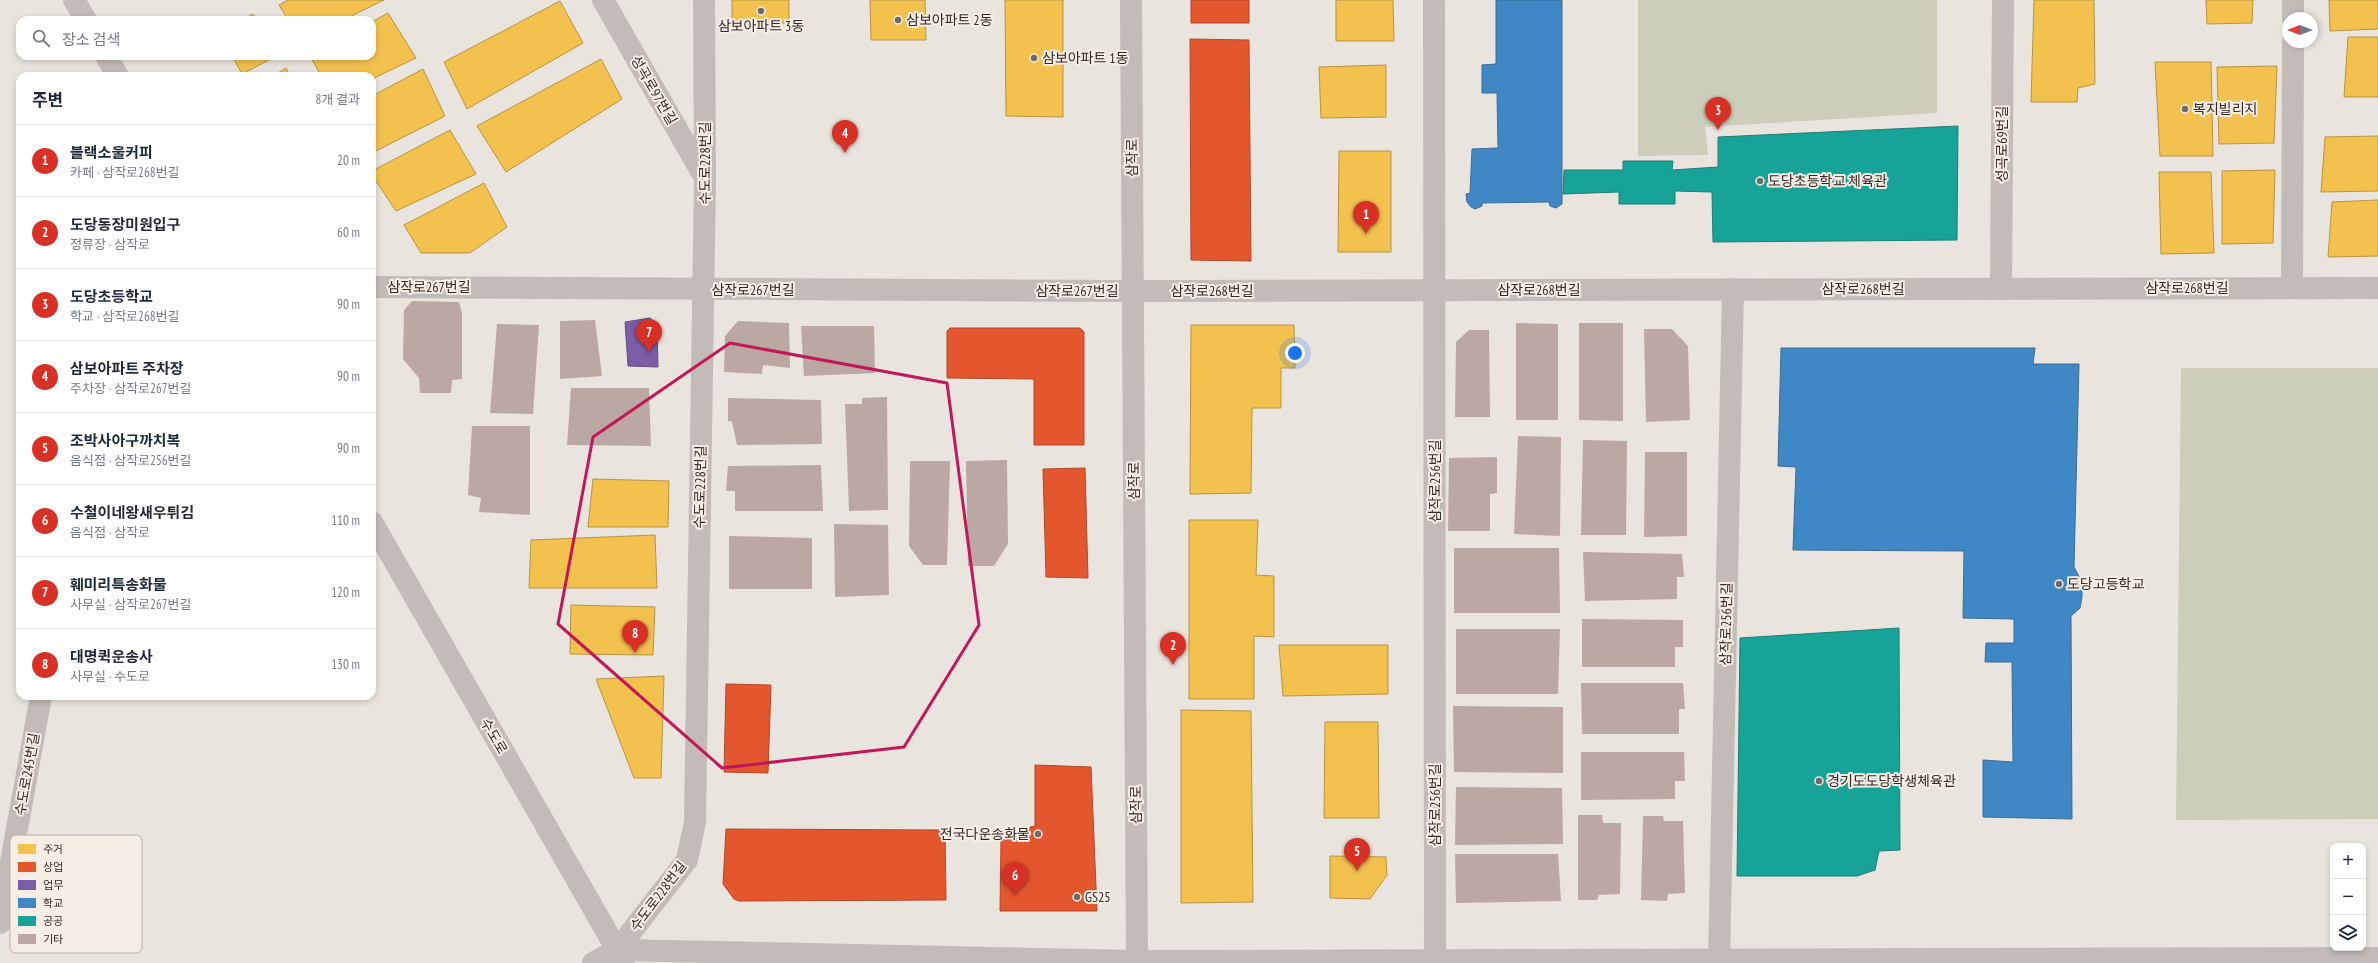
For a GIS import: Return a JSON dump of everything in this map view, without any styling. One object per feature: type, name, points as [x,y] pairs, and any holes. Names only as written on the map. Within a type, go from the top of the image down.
[{"type":"street","points":[[74,0],[84,16]]},
{"type":"street","name":"성곡로97번길","points":[[603,0],[705,179]]},
{"type":"street","name":"수도로228번길","points":[[620,956],[687,860],[695,822],[705,179],[704,0]]},
{"type":"street","name":"삼작로","points":[[1131,0],[1137,962]]},
{"type":"street","points":[[1434,0],[1435,290]]},
{"type":"street","name":"성곡로69번길","points":[[2001,289],[2003,0]]},
{"type":"street","points":[[2293,0],[2293,12]]},
{"type":"street","points":[[2292,48],[2292,288]]},
{"type":"street","points":[[108,60],[116,72]]},
{"type":"street","name":"삼작로267번길","points":[[376,287],[703,290],[1133,291]]},
{"type":"street","name":"삼작로268번길","points":[[1133,291],[2378,288]]},
{"type":"street","name":"삼작로256번길","points":[[1719,961],[1733,289]]},
{"type":"street","name":"삼작로256번길","points":[[1435,290],[1435,962]]},
{"type":"street","name":"수도로","points":[[376,529],[620,956]]},
{"type":"street","name":"수도로245번길","points":[[16,835],[40,700]]},
{"type":"street","name":"수도로245번길","points":[[0,923],[10,868]]},
{"type":"street","points":[[593,963],[620,956],[1137,962],[2011,961],[2378,958]]},
{"type":"highlighted area","points":[[730,343],[947,383],[979,625],[904,747],[722,768],[558,624],[593,437]]},
{"type":"green space","points":[[1638,0],[1937,0],[1937,113],[1705,127],[1708,155],[1638,156]]},
{"type":"green space","points":[[2181,368],[2378,368],[2378,819],[2176,820]]},
{"type":"building: 주거","points":[[288,0],[384,0],[351,16],[286,16],[279,5]]},
{"type":"building: 주거","name":"삼보아파트 3동","points":[[732,0],[789,0],[789,23],[732,23]]},
{"type":"building: 주거","name":"삼보아파트 2동","points":[[870,0],[925,0],[926,40],[871,40]]},
{"type":"building: 주거","name":"삼보아파트 1동","points":[[1005,0],[1063,0],[1063,117],[1006,116]]},
{"type":"building: 주거","points":[[1336,0],[1393,0],[1394,41],[1336,41]]},
{"type":"building: 주거","points":[[2034,0],[2094,0],[2095,84],[2078,88],[2077,102],[2031,102]]},
{"type":"building: 주거","points":[[2206,0],[2253,0],[2252,23],[2207,24]]},
{"type":"building: 주거","points":[[2329,0],[2378,0],[2378,29],[2330,31]]},
{"type":"building: 주거","points":[[560,1],[583,43],[467,109],[444,62]]},
{"type":"building: 주거","points":[[388,13],[416,58],[376,77],[376,72],[319,72],[312,60],[376,60],[376,20]]},
{"type":"building: 주거","points":[[2348,37],[2378,37],[2378,97],[2344,97]]},
{"type":"building: 주거","points":[[601,59],[622,99],[506,172],[477,126]]},
{"type":"building: 주거","points":[[234,60],[269,60],[246,72],[241,72]]},
{"type":"building: 주거","name":"복지빌리지","points":[[2155,62],[2211,62],[2213,156],[2160,156]]},
{"type":"building: 주거","points":[[1386,65],[1386,117],[1321,118],[1319,67]]},
{"type":"building: 주거","name":"복지빌리지","points":[[2277,66],[2274,143],[2219,144],[2217,67]]},
{"type":"building: 주거","points":[[286,68],[288,72],[280,72]]},
{"type":"building: 주거","points":[[423,69],[445,116],[376,151],[376,94]]},
{"type":"building: 주거","points":[[450,130],[476,174],[396,211],[376,181],[376,169]]},
{"type":"building: 주거","points":[[2378,136],[2378,191],[2321,192],[2325,137]]},
{"type":"building: 주거","points":[[1339,151],[1391,151],[1391,252],[1338,252]]},
{"type":"building: 주거","points":[[2275,170],[2273,243],[2222,244],[2222,171]]},
{"type":"building: 주거","points":[[2159,172],[2211,172],[2214,253],[2161,254]]},
{"type":"building: 주거","points":[[484,183],[507,227],[470,253],[421,253],[404,225]]},
{"type":"building: 주거","points":[[2378,200],[2378,256],[2328,257],[2332,202]]},
{"type":"building: 주거","points":[[1191,325],[1294,325],[1295,368],[1281,368],[1281,408],[1252,408],[1251,493],[1190,494]]},
{"type":"building: 주거","points":[[593,479],[669,481],[668,527],[588,527]]},
{"type":"building: 주거","points":[[1189,520],[1258,520],[1256,575],[1274,576],[1274,637],[1254,636],[1254,699],[1189,699]]},
{"type":"building: 주거","points":[[655,535],[657,588],[529,588],[531,540]]},
{"type":"building: 주거","points":[[571,605],[655,607],[653,655],[570,654]]},
{"type":"building: 주거","points":[[1279,645],[1388,645],[1388,694],[1283,696]]},
{"type":"building: 주거","points":[[664,676],[661,778],[634,778],[596,679]]},
{"type":"building: 주거","points":[[1181,710],[1251,711],[1253,902],[1181,903]]},
{"type":"building: 주거","points":[[1325,722],[1378,722],[1379,818],[1324,818]]},
{"type":"building: 주거","points":[[1330,856],[1386,857],[1387,875],[1370,899],[1330,898]]},
{"type":"building: 상업","points":[[1191,0],[1249,0],[1249,23],[1191,23]]},
{"type":"building: 상업","points":[[1190,39],[1249,40],[1251,261],[1191,260]]},
{"type":"building: 상업","points":[[950,328],[1080,328],[1084,332],[1084,445],[1034,445],[1034,379],[947,378],[947,331]]},
{"type":"building: 상업","points":[[1085,468],[1088,578],[1046,577],[1043,469]]},
{"type":"building: 상업","points":[[726,684],[771,685],[768,773],[724,772]]},
{"type":"building: 상업","points":[[1035,765],[1091,767],[1097,911],[1000,911],[1001,839],[1029,839],[1030,827],[1035,826]]},
{"type":"building: 상업","points":[[726,829],[945,830],[946,900],[739,901],[734,899],[723,884]]},
{"type":"building: 업무","points":[[650,318],[657,326],[658,367],[628,366],[625,322]]},
{"type":"building: 학교","points":[[1496,0],[1562,0],[1562,204],[1556,208],[1550,206],[1549,202],[1482,203],[1482,206],[1475,209],[1467,202],[1466,194],[1470,193],[1472,149],[1498,148],[1497,93],[1482,93],[1482,65],[1496,64]]},
{"type":"building: 학교","points":[[1781,348],[2035,348],[2033,364],[2079,364],[2074,567],[2082,582],[2082,597],[2080,608],[2071,616],[2072,819],[1983,817],[1983,760],[2013,762],[2012,662],[1985,662],[1986,643],[2014,643],[2014,619],[1963,618],[1964,551],[1793,550],[1796,467],[1778,466]]},
{"type":"building: 공공","name":"도당초등학교 체육관","points":[[1958,126],[1957,240],[1713,242],[1712,192],[1675,191],[1675,204],[1619,204],[1619,192],[1563,194],[1564,170],[1623,170],[1623,161],[1673,161],[1672,170],[1718,167],[1718,137]]},
{"type":"building: 공공","name":"경기도도당학생체육관","points":[[1899,628],[1900,850],[1879,851],[1875,870],[1857,876],[1737,876],[1740,638]]},
{"type":"building: 기타","points":[[412,301],[459,302],[462,313],[462,379],[452,380],[451,393],[420,393],[419,378],[403,359],[404,310]]},
{"type":"building: 기타","points":[[595,320],[602,376],[560,379],[560,321]]},
{"type":"building: 기타","points":[[738,321],[789,323],[790,368],[763,365],[762,374],[724,372],[725,336]]},
{"type":"building: 기타","points":[[1516,323],[1558,324],[1558,420],[1516,420]]},
{"type":"building: 기타","points":[[1579,323],[1623,323],[1623,421],[1579,420]]},
{"type":"building: 기타","points":[[497,324],[539,325],[533,414],[490,413]]},
{"type":"building: 기타","points":[[801,326],[874,326],[875,373],[804,376]]},
{"type":"building: 기타","points":[[1644,329],[1672,329],[1688,346],[1690,420],[1646,422]]},
{"type":"building: 기타","points":[[1469,330],[1489,330],[1490,417],[1455,417],[1456,342]]},
{"type":"building: 기타","points":[[571,388],[649,388],[651,446],[567,445]]},
{"type":"building: 기타","points":[[887,397],[888,510],[849,511],[845,404],[862,404],[862,398]]},
{"type":"building: 기타","points":[[728,398],[821,400],[822,444],[737,445],[732,422],[728,421]]},
{"type":"building: 기타","points":[[472,426],[530,426],[530,515],[479,512],[481,498],[468,495]]},
{"type":"building: 기타","points":[[1518,436],[1561,437],[1560,536],[1514,534]]},
{"type":"building: 기타","points":[[1583,440],[1627,441],[1626,535],[1581,535]]},
{"type":"building: 기타","points":[[1645,452],[1687,452],[1687,536],[1644,537]]},
{"type":"building: 기타","points":[[1497,457],[1497,493],[1490,494],[1490,531],[1448,531],[1449,458]]},
{"type":"building: 기타","points":[[1007,460],[1008,544],[994,566],[968,566],[966,461]]},
{"type":"building: 기타","points":[[910,461],[950,461],[947,565],[923,565],[909,546]]},
{"type":"building: 기타","points":[[821,465],[823,511],[735,511],[735,491],[726,491],[728,466]]},
{"type":"building: 기타","points":[[834,524],[888,525],[889,595],[835,597]]},
{"type":"building: 기타","points":[[729,536],[812,538],[812,589],[729,589]]},
{"type":"building: 기타","points":[[1454,548],[1559,548],[1560,613],[1454,613]]},
{"type":"building: 기타","points":[[1583,552],[1682,554],[1684,577],[1677,577],[1677,599],[1585,601]]},
{"type":"building: 기타","points":[[1582,619],[1683,620],[1683,647],[1675,647],[1675,667],[1582,667]]},
{"type":"building: 기타","points":[[1456,629],[1560,629],[1558,694],[1456,694]]},
{"type":"building: 기타","points":[[1581,683],[1683,683],[1685,709],[1679,709],[1679,734],[1582,734]]},
{"type":"building: 기타","points":[[1453,706],[1563,707],[1563,773],[1454,772]]},
{"type":"building: 기타","points":[[1581,752],[1684,752],[1685,781],[1675,781],[1675,799],[1581,800]]},
{"type":"building: 기타","points":[[1456,787],[1562,788],[1563,844],[1455,845]]},
{"type":"building: 기타","points":[[1578,815],[1602,815],[1603,823],[1621,823],[1620,894],[1599,895],[1597,900],[1578,900]]},
{"type":"building: 기타","points":[[1643,816],[1663,816],[1664,821],[1683,821],[1685,893],[1668,894],[1667,901],[1641,900]]},
{"type":"building: 기타","points":[[1455,854],[1558,854],[1561,901],[1456,903]]},
{"type":"place","name":"삼보아파트 3동","points":[[761,11]]},
{"type":"place","name":"삼보아파트 2동","points":[[898,20]]},
{"type":"place","name":"삼보아파트 1동","points":[[1034,58]]},
{"type":"place","name":"복지빌리지","points":[[2185,109]]},
{"type":"place","name":"도당초등학교","points":[[1718,130]]},
{"type":"place","name":"삼보아파트 주차장","points":[[845,153]]},
{"type":"place","name":"도당초등학교 체육관","points":[[1760,181]]},
{"type":"place","name":"블랙소울커피","points":[[1366,234]]},
{"type":"place","name":"훼미리특송화물","points":[[649,352]]},
{"type":"place","name":"도당고등학교","points":[[2059,584]]},
{"type":"place","name":"대명퀵운송사","points":[[635,653]]},
{"type":"place","name":"도당동장미원입구","points":[[1173,665]]},
{"type":"place","name":"경기도도당학생체육관","points":[[1819,781]]},
{"type":"place","name":"전국다운송화물","points":[[1038,834]]},
{"type":"place","name":"조박사아구까치복","points":[[1357,871]]},
{"type":"place","name":"수철이네왕새우튀김","points":[[1015,895]]},
{"type":"place","name":"GS25","points":[[1077,897]]}]
